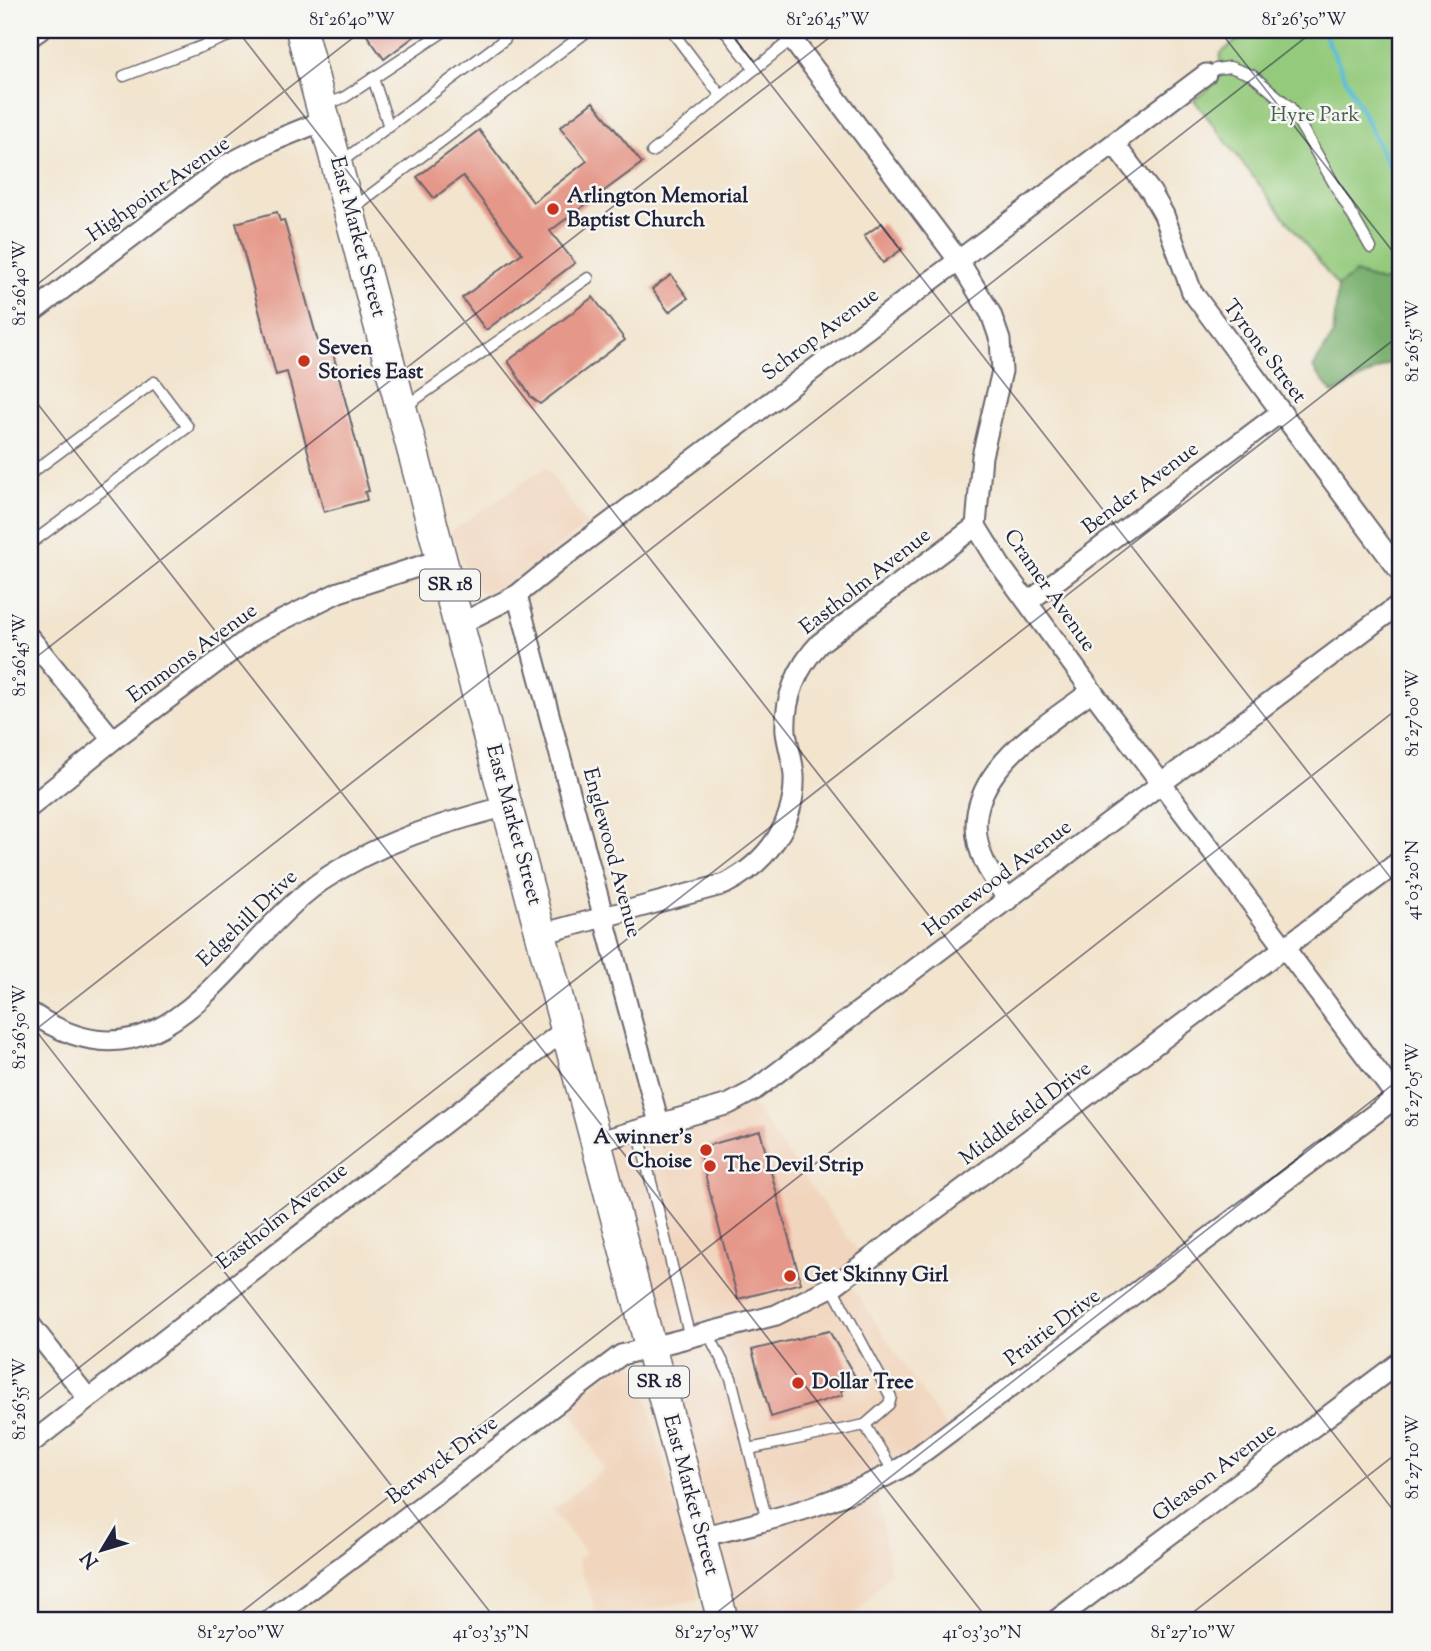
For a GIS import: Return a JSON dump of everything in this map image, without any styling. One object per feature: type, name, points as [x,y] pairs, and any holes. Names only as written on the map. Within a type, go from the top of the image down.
[{"type":"main road","name":"East Market Street","points":[[301,30],[723,1621]]},
{"type":"street","points":[[30,37],[40,30]]},
{"type":"street","name":"Cramer Avenue","points":[[794,33],[959,261],[991,314],[1002,354],[999,392],[982,456],[976,526],[1092,691],[1400,1098]]},
{"type":"street","name":"Schrop Avenue","points":[[460,624],[517,596],[560,560],[1206,74]]},
{"type":"street","name":"Highpoint Avenue","points":[[30,314],[226,165],[323,113]]},
{"type":"street","name":"Tyrone Street","points":[[1115,145],[1151,192],[1164,215],[1192,292],[1401,573]]},
{"type":"street","name":"Bender Avenue","points":[[1028,602],[1281,412]]},
{"type":"street","name":"Eastholm Avenue","points":[[541,934],[725,884],[748,871],[767,853],[782,830],[793,792],[787,715],[791,692],[803,664],[820,643],[976,526]]},
{"type":"street","name":"Emmons Avenue","points":[[30,807],[234,648],[279,620],[339,592],[442,559]]},
{"type":"street","name":"Englewood Avenue","points":[[517,596],[659,1124]]},
{"type":"street","name":"Homewood Avenue","points":[[596,1142],[729,1104],[753,1091],[1401,603]]},
{"type":"street","points":[[30,638],[113,740]]},
{"type":"street","points":[[1008,900],[985,862],[980,845],[979,810],[989,780],[1015,749],[1092,691]]},
{"type":"street","name":"Edgehill Drive","points":[[30,1012],[53,1028],[82,1040],[110,1043],[140,1039],[175,1020],[287,910],[338,870],[396,838],[507,806]]},
{"type":"street","name":"Middlefield Drive","points":[[649,1346],[700,1337],[776,1315],[832,1287],[1401,860]]},
{"type":"street","name":"Eastholm Avenue","points":[[30,1444],[88,1396],[567,1028]]},
{"type":"street","name":"Prairie Drive","points":[[700,1537],[835,1501],[894,1472],[939,1443],[1400,1098]]},
{"type":"street","points":[[30,1324],[88,1396]]},
{"type":"street","name":"Berwyck Drive","points":[[269,1621],[621,1355],[649,1346]]},
{"type":"street","name":"Gleason Avenue","points":[[1055,1621],[1401,1361]]},
{"type":"lane","points":[[124,76],[234,34],[233,30]]},
{"type":"lane","points":[[323,113],[446,30]]},
{"type":"lane","points":[[338,165],[505,39],[509,30]]},
{"type":"lane","points":[[350,211],[589,30]]},
{"type":"lane","points":[[671,30],[721,96]]},
{"type":"lane","points":[[724,30],[755,69]]},
{"type":"lane","points":[[652,152],[755,69],[794,33]]},
{"type":"lane","points":[[1206,74],[1230,67],[1252,75],[1290,107],[1371,247]]},
{"type":"lane","points":[[373,78],[389,127]]},
{"type":"lane","points":[[402,408],[588,278]]},
{"type":"lane","points":[[30,474],[154,382],[188,427],[30,544]]},
{"type":"lane","points":[[638,1129],[700,1337],[731,1378],[767,1521]]},
{"type":"lane","points":[[749,1449],[865,1425],[889,1404],[891,1397],[832,1287]]},
{"type":"lane","points":[[865,1425],[894,1472]]},
{"type":"shaded area","points":[[546,467],[587,525],[509,584],[486,593],[473,587],[450,532]]},
{"type":"shaded area","points":[[745,1095],[866,1263],[846,1278],[950,1434],[876,1483],[890,1573],[850,1621],[723,1621],[596,1142]]},
{"type":"shaded area","points":[[628,1362],[639,1369],[700,1599],[600,1621],[577,1560],[586,1553],[553,1510],[604,1469],[567,1402]]},
{"type":"green space","name":"Hyre Park","points":[[1250,30],[1401,30],[1401,308],[1368,325],[1194,100],[1218,81],[1221,53]]},
{"type":"green space","points":[[1355,273],[1382,282],[1401,276],[1401,357],[1333,394],[1313,368],[1333,335],[1338,286]]},
{"type":"building","points":[[363,30],[423,30],[384,59]]},
{"type":"building","points":[[593,102],[642,163],[550,231],[575,263],[486,330],[462,298],[522,253],[463,176],[434,198],[417,177],[479,130],[533,202],[587,161],[560,127]]},
{"type":"building","name":"Seven Stories East","points":[[277,212],[280,221],[284,220],[320,349],[331,346],[369,491],[365,492],[367,500],[324,512],[287,372],[276,375],[236,223]]},
{"type":"building","points":[[882,223],[902,249],[883,263],[864,236]]},
{"type":"building","points":[[671,275],[688,298],[669,312],[652,289]]},
{"type":"building","points":[[593,297],[625,340],[540,404],[531,397],[508,361]]},
{"type":"building","points":[[760,1131],[801,1283],[738,1299],[698,1148]]},
{"type":"building","points":[[829,1331],[857,1380],[841,1391],[843,1395],[771,1417],[752,1350]]},
{"type":"waterway","points":[[1322,30],[1401,191]]},
{"type":"place","name":"Arlington Memorial Baptist Church","points":[[553,209]]},
{"type":"place","name":"Seven Stories East","points":[[304,361]]},
{"type":"place","name":"A winner's Choise","points":[[706,1150]]},
{"type":"place","name":"The Devil Strip","points":[[710,1166]]},
{"type":"place","name":"Get Skinny Girl","points":[[790,1276]]},
{"type":"place","name":"Dollar Tree","points":[[798,1383]]}]
